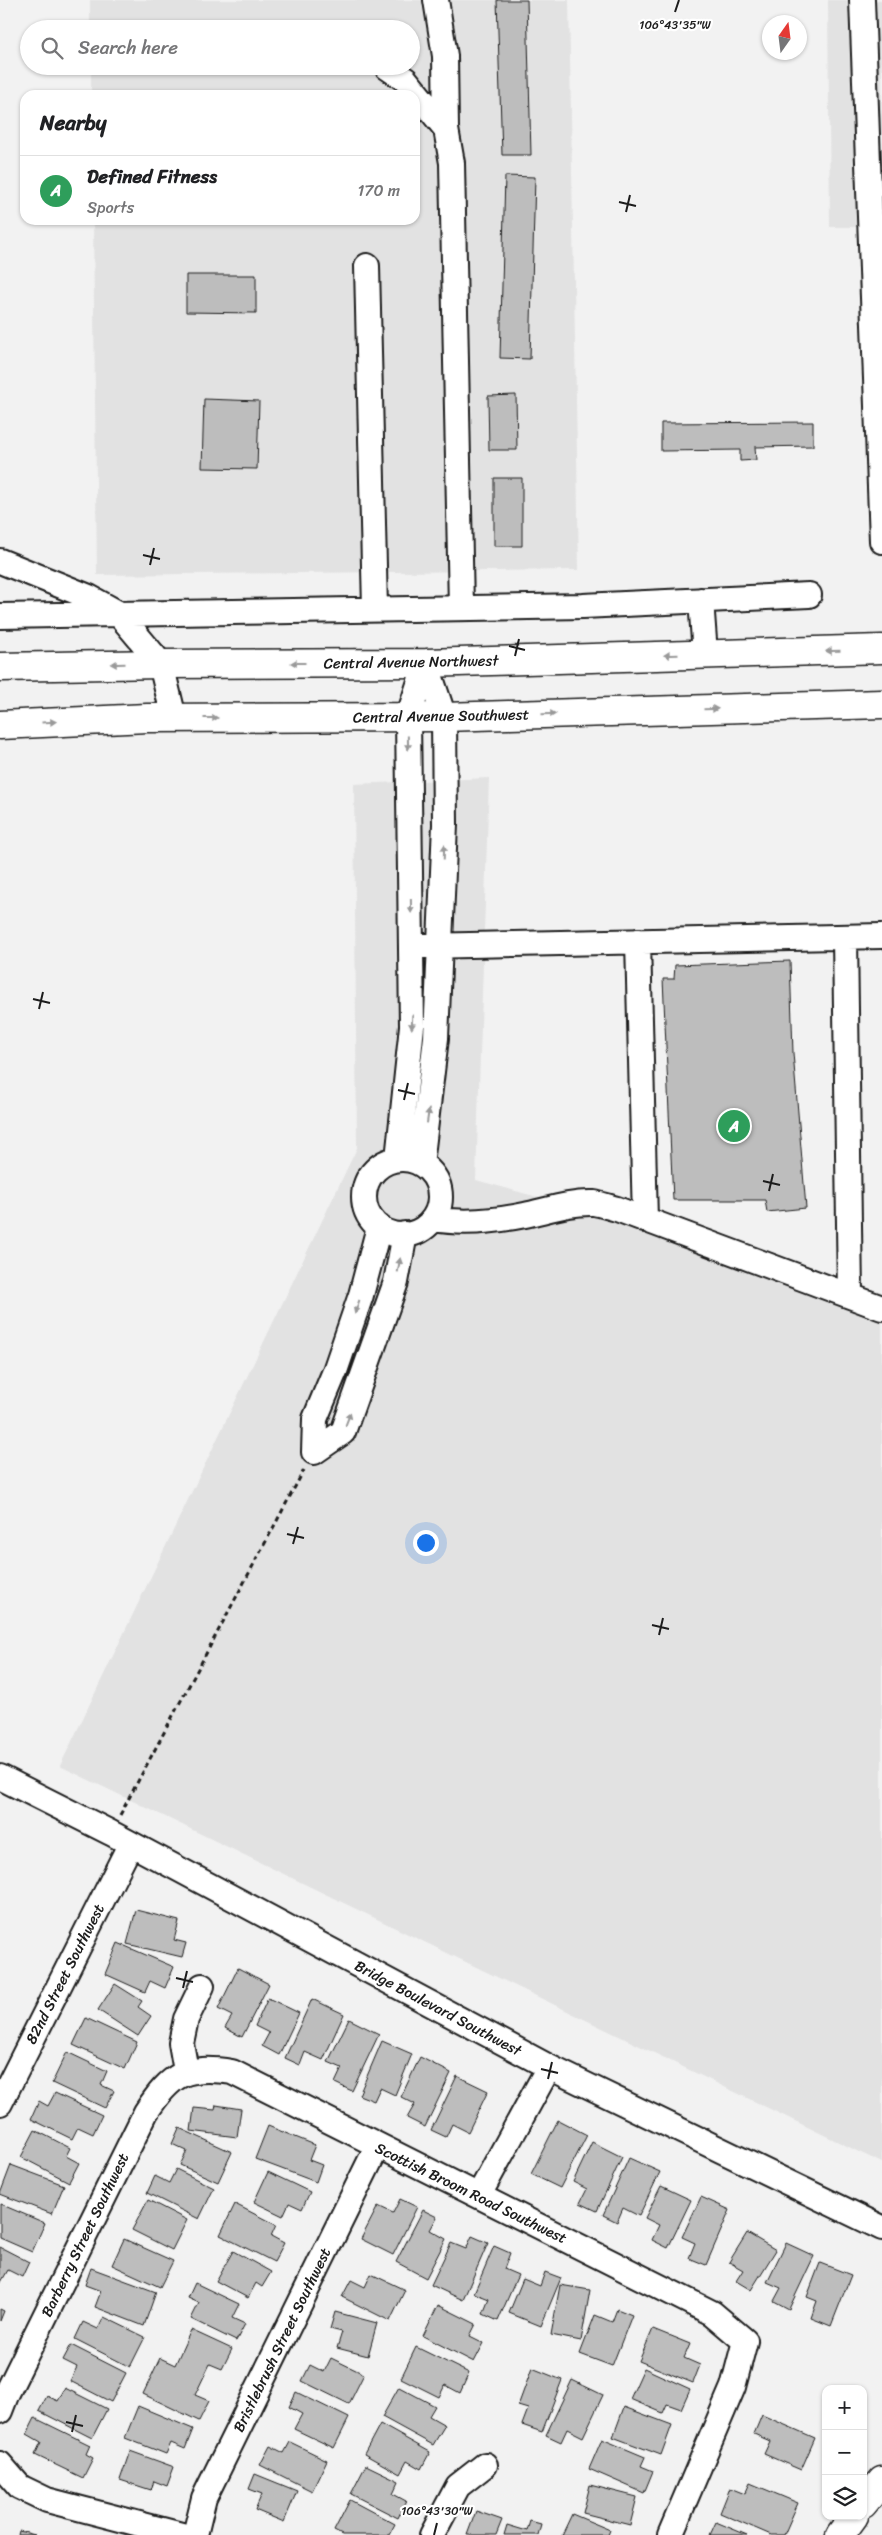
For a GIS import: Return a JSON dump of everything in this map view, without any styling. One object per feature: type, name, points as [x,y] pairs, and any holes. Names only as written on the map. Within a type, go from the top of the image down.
[{"type":"main road","name":"Central Avenue Northwest","points":[[0,667],[426,663],[882,649]]},
{"type":"main road","name":"Central Avenue Southwest","points":[[0,725],[174,718],[408,718],[882,704]]},
{"type":"main road","points":[[867,2499],[882,2481]]},
{"type":"main road","points":[[840,2535],[851,2520]]},
{"type":"street","points":[[436,0],[445,56],[446,129],[452,163],[453,183],[461,608]]},
{"type":"street","points":[[862,0],[875,151],[882,540]]},
{"type":"street","points":[[399,75],[414,90]]},
{"type":"street","points":[[420,97],[446,129]]},
{"type":"street","points":[[367,266],[375,609]]},
{"type":"street","points":[[0,561],[89,597],[118,613],[161,664],[174,718]]},
{"type":"street","points":[[0,616],[583,606],[809,595]]},
{"type":"street","points":[[701,600],[705,654]]},
{"type":"street","points":[[421,1164],[436,1038],[445,824],[444,717],[426,663]]},
{"type":"street","points":[[398,1159],[412,1026],[408,718],[426,663]]},
{"type":"street","points":[[412,946],[882,936]]},
{"type":"street","points":[[846,937],[850,1296]]},
{"type":"street","points":[[638,942],[645,1220]]},
{"type":"street","points":[[398,1159],[410,1160],[421,1164],[436,1180],[436,1210],[415,1232],[396,1234],[379,1227],[370,1217],[365,1206],[364,1193],[368,1181],[375,1170],[386,1163],[398,1159]]},
{"type":"street","points":[[436,1210],[451,1222],[485,1220],[524,1215],[562,1206],[594,1204],[645,1220],[882,1308]]},
{"type":"street","points":[[314,1452],[315,1419],[335,1372],[361,1295],[379,1227]]},
{"type":"street","points":[[314,1452],[343,1432],[396,1282],[405,1234]]},
{"type":"street","name":"Bridge Boulevard Southwest","points":[[0,1777],[111,1833],[130,1845],[549,2067],[882,2228]]},
{"type":"street","name":"82nd Street Southwest","points":[[0,2103],[130,1845]]},
{"type":"street","points":[[186,2071],[181,2043],[186,2019],[202,1986]]},
{"type":"street","points":[[479,2195],[549,2067]]},
{"type":"street","name":"Scottish Broom Road Southwest","points":[[186,2071],[210,2069],[232,2072],[377,2147],[479,2195],[712,2313],[745,2341],[733,2387],[670,2535]]},
{"type":"street","name":"Barberry Street Southwest","points":[[0,2411],[6,2393],[146,2112],[162,2088],[186,2071]]},
{"type":"street","name":"Bristlebrush Street Southwest","points":[[195,2535],[204,2498],[377,2147]]},
{"type":"street","points":[[0,2464],[20,2487],[47,2500],[182,2535]]},
{"type":"street","points":[[432,2535],[458,2486],[485,2465]]},
{"type":"path","points":[[111,1833],[314,1452]]},
{"type":"shaded area","points":[[90,0],[569,0],[579,570],[97,575],[93,225],[420,225],[420,90],[91,90],[91,75],[420,75],[420,20],[90,20]]},
{"type":"shaded area","points":[[828,0],[882,0],[882,227],[830,227]]},
{"type":"shaded area","points":[[489,778],[476,1180],[882,1292],[882,2163],[60,1766],[357,1148],[354,784]]},
{"type":"building","points":[[497,0],[527,0],[531,155],[502,155]]},
{"type":"building","points":[[505,176],[535,177],[530,359],[500,358]]},
{"type":"building","points":[[186,275],[256,275],[256,313],[186,312]]},
{"type":"building","points":[[516,395],[517,450],[489,450],[488,396]]},
{"type":"building","points":[[204,399],[259,401],[257,469],[202,468]]},
{"type":"building","points":[[813,422],[813,446],[755,447],[756,460],[740,461],[740,450],[661,451],[661,423]]},
{"type":"building","points":[[494,478],[522,478],[522,546],[494,546]]},
{"type":"building","points":[[790,961],[793,1053],[806,1208],[767,1212],[765,1200],[673,1200],[663,979],[674,979],[675,965]]},
{"type":"building","points":[[136,1910],[179,1921],[174,1940],[186,1943],[182,1957],[127,1944]]},
{"type":"building","points":[[118,1943],[174,1967],[165,1988],[150,1981],[145,1992],[105,1974]]},
{"type":"building","points":[[238,1968],[269,1984],[242,2037],[225,2028],[232,2016],[218,2009]]},
{"type":"building","points":[[115,1984],[142,2001],[138,2007],[151,2016],[138,2036],[98,2010]]},
{"type":"building","points":[[268,1998],[299,2013],[279,2055],[262,2046],[269,2033],[255,2026]]},
{"type":"building","points":[[312,1999],[344,2014],[323,2060],[305,2052],[300,2065],[285,2058]]},
{"type":"building","points":[[86,2018],[137,2042],[125,2069],[73,2045]]},
{"type":"building","points":[[349,2019],[379,2034],[352,2091],[335,2083],[342,2068],[328,2062]]},
{"type":"building","points":[[382,2041],[412,2054],[395,2095],[380,2088],[374,2101],[359,2095]]},
{"type":"building","points":[[67,2052],[107,2071],[101,2085],[114,2091],[105,2108],[52,2083]]},
{"type":"building","points":[[420,2057],[451,2073],[425,2127],[407,2118],[415,2104],[401,2097]]},
{"type":"building","points":[[457,2076],[488,2091],[468,2132],[452,2124],[446,2137],[431,2130]]},
{"type":"building","points":[[55,2093],[102,2115],[93,2134],[78,2127],[72,2139],[31,2119],[39,2101],[48,2106]]},
{"type":"building","points":[[216,2105],[241,2109],[237,2137],[191,2131],[194,2108],[215,2110]]},
{"type":"building","points":[[558,2120],[587,2135],[560,2188],[531,2174]]},
{"type":"building","points":[[268,2126],[315,2145],[309,2160],[322,2165],[316,2182],[255,2159]]},
{"type":"building","points":[[179,2128],[232,2152],[218,2182],[180,2165],[187,2151],[172,2144]]},
{"type":"building","points":[[35,2130],[70,2148],[66,2156],[79,2163],[69,2182],[21,2157]]},
{"type":"building","points":[[592,2142],[622,2157],[597,2211],[580,2203],[587,2189],[573,2182]]},
{"type":"building","points":[[629,2158],[660,2172],[639,2216],[623,2208],[617,2222],[603,2215]]},
{"type":"building","points":[[11,2165],[64,2185],[52,2214],[0,2194]]},
{"type":"building","points":[[176,2169],[214,2188],[199,2219],[147,2193],[155,2176],[169,2183]]},
{"type":"building","points":[[268,2172],[310,2192],[302,2209],[289,2203],[283,2216],[254,2202]]},
{"type":"building","points":[[661,2186],[691,2200],[668,2248],[652,2240],[659,2225],[645,2218]]},
{"type":"building","points":[[701,2197],[730,2210],[706,2265],[689,2258],[695,2243],[682,2237]]},
{"type":"building","points":[[400,2199],[417,2207],[393,2255],[361,2239],[378,2206],[393,2213]]},
{"type":"building","points":[[148,2200],[187,2220],[172,2250],[132,2230]]},
{"type":"building","points":[[0,2204],[45,2223],[32,2252],[0,2238]]},
{"type":"building","points":[[235,2204],[276,2225],[271,2236],[284,2243],[274,2262],[220,2235]]},
{"type":"building","points":[[423,2210],[437,2217],[430,2230],[446,2239],[426,2278],[396,2262]]},
{"type":"building","points":[[747,2233],[776,2250],[751,2290],[736,2281],[743,2270],[729,2262]]},
{"type":"building","points":[[472,2236],[488,2243],[463,2300],[431,2285],[451,2243],[466,2249]]},
{"type":"building","points":[[124,2239],[173,2261],[160,2287],[112,2265]]},
{"type":"building","points":[[786,2243],[814,2256],[789,2309],[774,2301],[781,2288],[767,2282]]},
{"type":"building","points":[[494,2246],[510,2253],[504,2269],[518,2275],[498,2321],[483,2314],[489,2299],[474,2293]]},
{"type":"building","points":[[0,2247],[29,2262],[22,2277],[8,2270],[0,2284]]},
{"type":"building","points":[[233,2251],[271,2272],[262,2287],[256,2283],[248,2298],[216,2281]]},
{"type":"building","points":[[820,2263],[851,2275],[831,2326],[811,2318],[817,2301],[807,2297]]},
{"type":"building","points":[[91,2268],[156,2292],[144,2326],[95,2307],[101,2291],[85,2285]]},
{"type":"building","points":[[545,2272],[561,2278],[541,2326],[509,2313],[523,2279],[540,2286]]},
{"type":"building","points":[[371,2274],[405,2290],[390,2321],[342,2297],[351,2280],[365,2287]]},
{"type":"building","points":[[195,2283],[239,2304],[232,2318],[245,2324],[236,2341],[191,2319],[199,2303],[188,2298]]},
{"type":"building","points":[[560,2285],[590,2290],[581,2341],[551,2335]]},
{"type":"building","points":[[438,2305],[476,2324],[470,2336],[484,2343],[474,2362],[423,2336]]},
{"type":"building","points":[[0,2309],[4,2311],[0,2321]]},
{"type":"building","points":[[617,2309],[632,2315],[612,2366],[580,2354],[595,2315],[612,2322]]},
{"type":"building","points":[[335,2312],[377,2323],[368,2356],[337,2348],[342,2332],[330,2329]]},
{"type":"building","points":[[104,2317],[145,2337],[130,2367],[75,2339],[83,2322],[98,2329]]},
{"type":"building","points":[[653,2329],[690,2344],[684,2358],[700,2365],[693,2383],[639,2361]]},
{"type":"building","points":[[191,2330],[232,2349],[222,2369],[210,2364],[195,2395],[209,2401],[199,2421],[143,2394],[160,2358],[175,2365]]},
{"type":"building","points":[[71,2345],[126,2373],[111,2402],[70,2381],[77,2367],[63,2360]]},
{"type":"building","points":[[416,2347],[469,2373],[460,2393],[445,2385],[439,2397],[401,2378]]},
{"type":"building","points":[[331,2358],[364,2374],[349,2404],[302,2381],[310,2365],[324,2372]]},
{"type":"building","points":[[532,2368],[562,2380],[542,2432],[522,2425],[528,2409],[518,2406]]},
{"type":"building","points":[[644,2368],[690,2389],[681,2409],[667,2404],[663,2413],[630,2399]]},
{"type":"building","points":[[572,2380],[603,2395],[583,2437],[567,2429],[561,2442],[546,2435]]},
{"type":"building","points":[[399,2387],[435,2406],[429,2416],[445,2425],[433,2445],[382,2417]]},
{"type":"building","points":[[65,2388],[107,2409],[92,2438],[39,2411],[47,2396],[58,2401]]},
{"type":"building","points":[[296,2392],[349,2418],[334,2448],[294,2429],[302,2414],[289,2407]]},
{"type":"building","points":[[138,2406],[193,2429],[185,2449],[171,2443],[166,2454],[125,2438]]},
{"type":"building","points":[[624,2407],[672,2425],[661,2455],[613,2437]]},
{"type":"building","points":[[762,2415],[815,2438],[801,2470],[764,2454],[770,2441],[754,2434]]},
{"type":"building","points":[[35,2418],[90,2445],[86,2454],[93,2458],[83,2478],[35,2455],[41,2442],[27,2434]]},
{"type":"building","points":[[380,2424],[430,2452],[421,2469],[407,2461],[400,2474],[364,2454]]},
{"type":"building","points":[[602,2439],[645,2457],[641,2466],[653,2471],[644,2493],[589,2469]]},
{"type":"building","points":[[290,2442],[327,2460],[312,2491],[260,2465],[270,2446],[284,2453]]},
{"type":"building","points":[[130,2451],[174,2467],[167,2486],[154,2481],[151,2490],[120,2480]]},
{"type":"building","points":[[366,2465],[399,2481],[393,2494],[406,2501],[398,2518],[351,2494]]},
{"type":"building","points":[[255,2474],[297,2491],[284,2522],[255,2510],[262,2494],[249,2489]]},
{"type":"building","points":[[750,2483],[798,2503],[784,2535],[771,2535],[720,2513],[730,2488],[745,2494]]},
{"type":"building","points":[[590,2485],[637,2497],[630,2525],[583,2513]]},
{"type":"building","points":[[350,2500],[395,2524],[389,2535],[342,2535],[334,2531]]},
{"type":"building","points":[[476,2511],[502,2520],[496,2535],[467,2535]]},
{"type":"building","points":[[572,2514],[610,2530],[608,2535],[562,2535]]},
{"type":"building","points":[[530,2521],[541,2524],[538,2535],[504,2535],[507,2525],[527,2531]]},
{"type":"building","points":[[716,2522],[747,2535],[710,2535]]},
{"type":"building","points":[[19,2531],[35,2535],[18,2535]]},
{"type":"place","name":"Defined Fitness","points":[[734,1126]]}]
